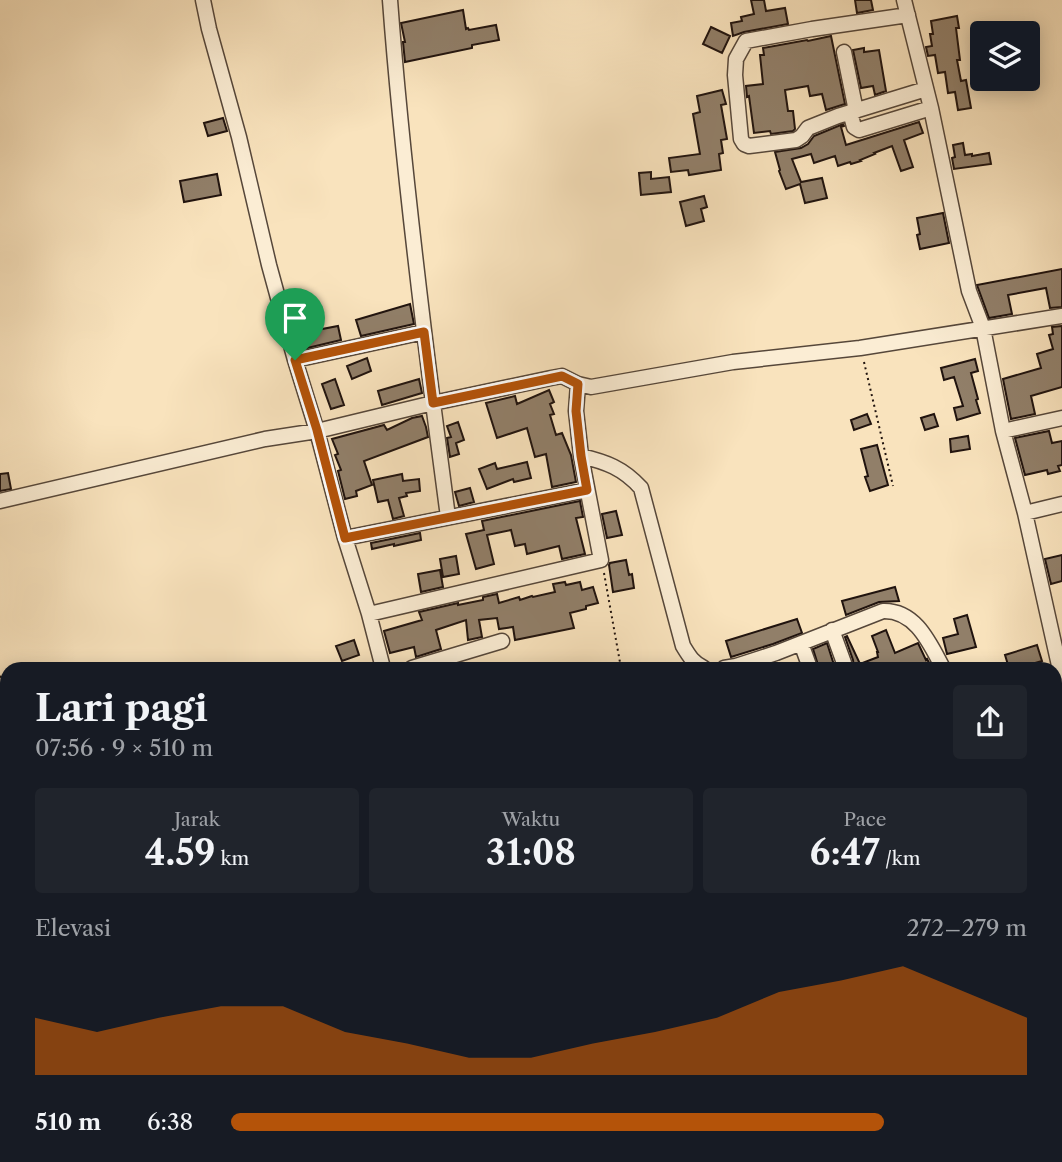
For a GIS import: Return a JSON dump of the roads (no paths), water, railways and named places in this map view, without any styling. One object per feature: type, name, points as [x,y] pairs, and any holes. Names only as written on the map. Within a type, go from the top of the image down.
[{"type":"street","points":[[203,0],[269,265],[381,662]]},
{"type":"street","points":[[390,0],[424,332],[448,517]]},
{"type":"street","points":[[904,0],[931,108],[969,290],[982,328],[1003,431],[1056,624],[1060,662]]},
{"type":"street","points":[[908,15],[746,41],[736,59],[735,75],[741,139],[749,146],[796,140],[808,128],[926,89]]},
{"type":"street","points":[[844,52],[854,127],[859,130],[931,108]]},
{"type":"street","points":[[0,501],[265,439],[562,376],[584,386],[617,383],[733,362],[860,348],[1062,316]]},
{"type":"street","points":[[295,360],[424,332]]},
{"type":"street","points":[[369,614],[601,560],[581,456],[576,411],[584,386]]},
{"type":"street","points":[[1003,431],[1062,418]]},
{"type":"street","points":[[581,456],[608,463],[633,479],[641,488],[683,646],[694,662]]},
{"type":"street","points":[[345,538],[587,490]]},
{"type":"street","points":[[1026,513],[1062,504]]},
{"type":"street","points":[[745,662],[883,611],[904,615],[919,629],[940,662]]},
{"type":"street","points":[[832,630],[844,662]]},
{"type":"street","points":[[432,662],[502,641]]},
{"type":"street","points":[[801,643],[808,662]]}]
